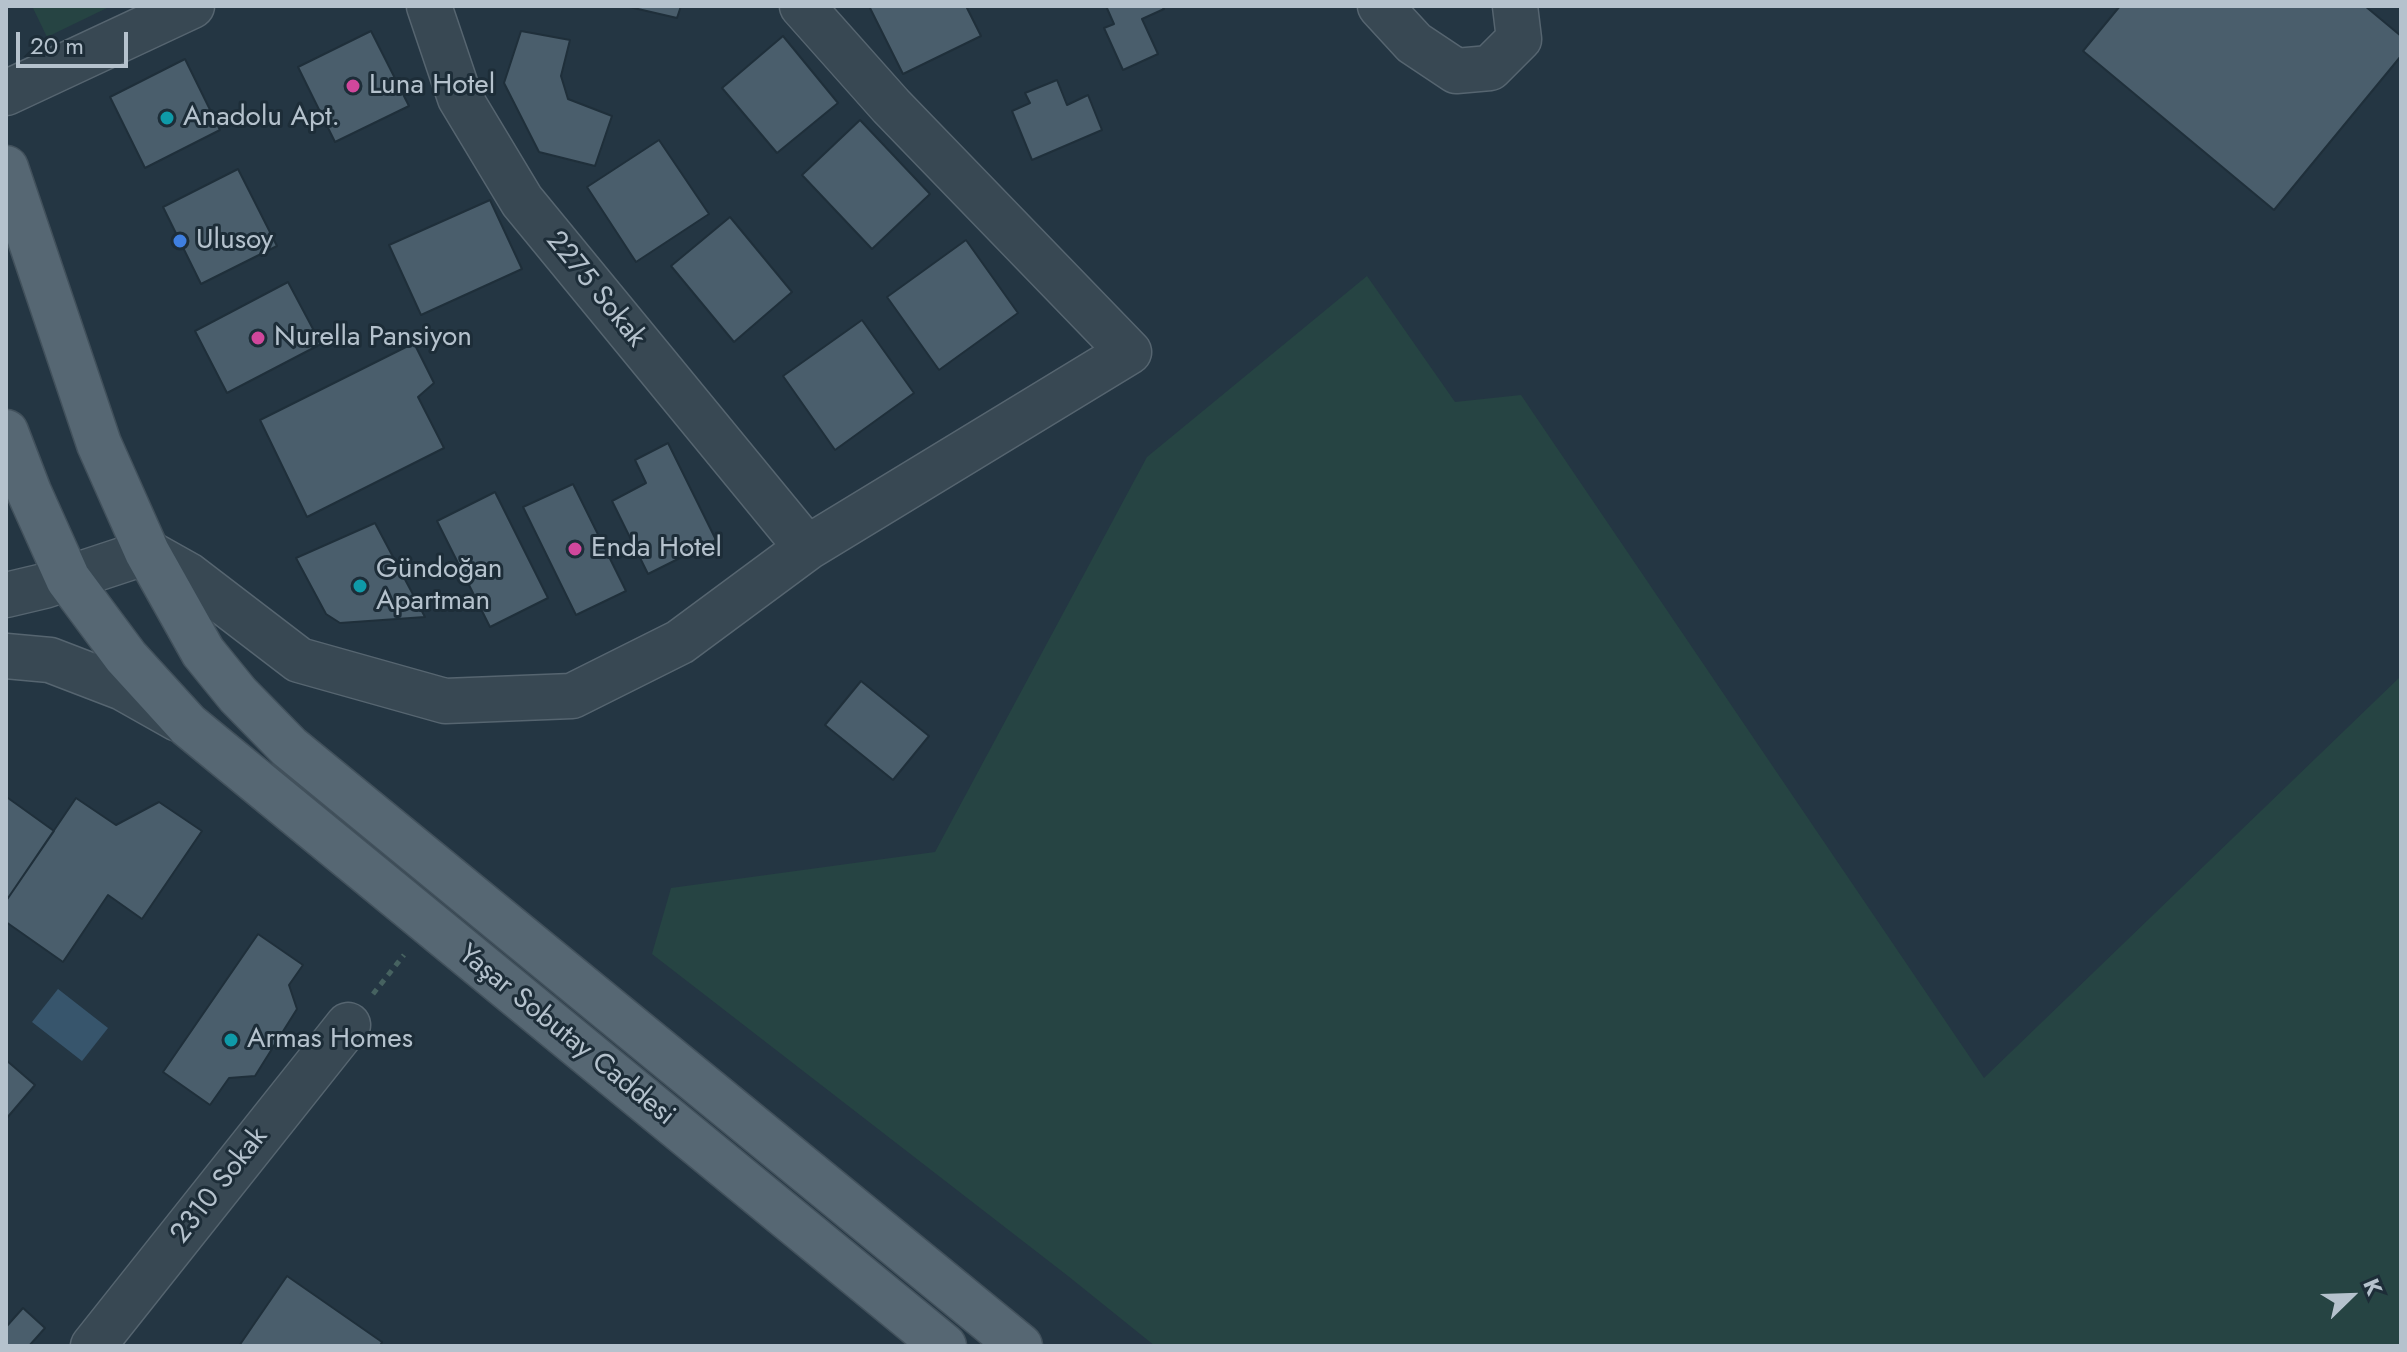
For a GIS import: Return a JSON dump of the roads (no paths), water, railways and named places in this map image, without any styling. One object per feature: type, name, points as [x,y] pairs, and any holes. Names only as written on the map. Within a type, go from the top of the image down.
[{"type":"main road","points":[[6,168],[99,444],[147,552],[203,652],[238,695],[289,747],[1020,1346]]},
{"type":"main road","name":"Yaşar Sobutay Caddesi","points":[[6,432],[68,579],[126,657],[188,725],[944,1346]]},
{"type":"street","points":[[6,93],[192,6]]},
{"type":"street","name":"2275 Sokak","points":[[429,6],[460,98],[522,201],[807,548]]},
{"type":"street","points":[[6,595],[68,579],[147,552],[188,575],[299,660],[445,701],[572,696],[680,642],[807,548],[1129,352],[891,106],[802,6]]},
{"type":"street","points":[[1380,6],[1414,43],[1456,71],[1490,68],[1519,39],[1515,6]]},
{"type":"street","points":[[6,656],[50,660],[123,688],[188,725]]},
{"type":"street","name":"2310 Sokak","points":[[93,1346],[348,1025]]},
{"type":"water","points":[[58,989],[108,1028],[82,1061],[32,1022]]},
{"type":"place","name":"Luna Hotel","points":[[353,86]]},
{"type":"place","name":"Anadolu Apt.","points":[[167,118]]},
{"type":"place","name":"Ulusoy","points":[[180,241]]},
{"type":"place","name":"Nurella Pansiyon","points":[[258,338]]},
{"type":"place","name":"Enda Hotel","points":[[575,549]]},
{"type":"place","name":"Gündoğan Apartman","points":[[360,586]]},
{"type":"place","name":"Armas Homes","points":[[231,1040]]}]
